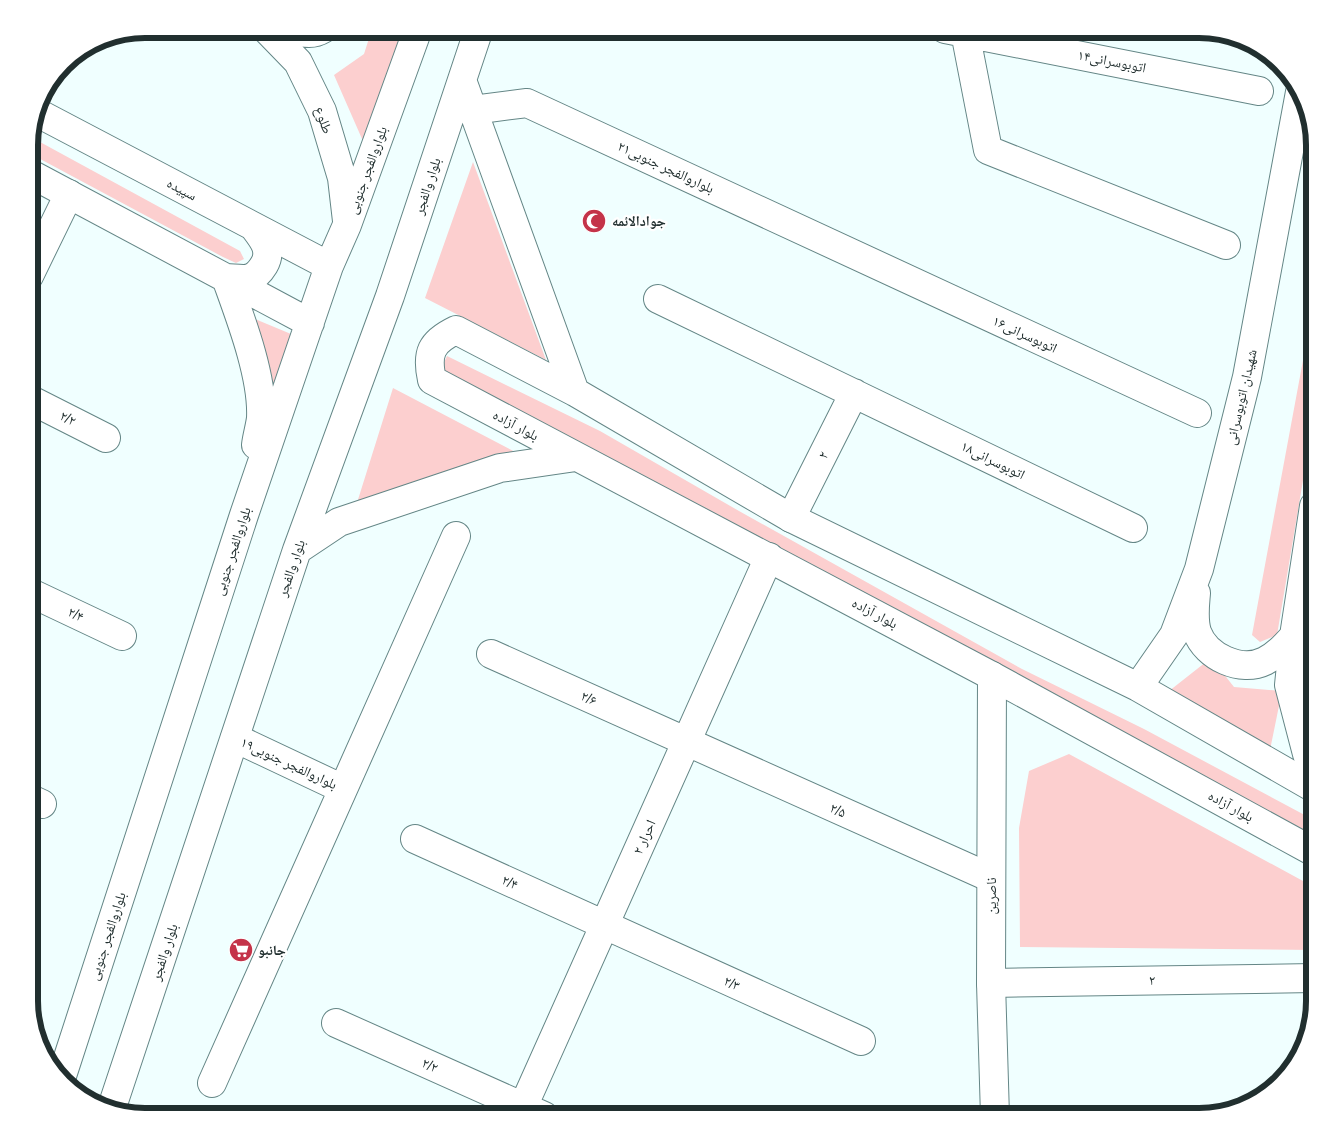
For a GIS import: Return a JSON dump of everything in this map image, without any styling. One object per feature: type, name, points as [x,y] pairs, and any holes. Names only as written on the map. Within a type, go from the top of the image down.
[{"type":"main road","name":"طلوع","points":[[275,38],[298,62],[322,110],[342,178],[347,225]]},
{"type":"main road","name":"بلواروالفجر جنوبی","points":[[64,1071],[244,515],[329,266],[347,225],[415,38]]},
{"type":"main road","name":"بلوار والفجر","points":[[113,1103],[297,550],[387,305],[476,38]]},
{"type":"main road","points":[[960,38],[988,150],[1226,245]]},
{"type":"main road","name":"اتوبوسرانی۱۴","points":[[997,38],[1259,91]]},
{"type":"main road","points":[[462,80],[575,392],[791,518],[1138,687],[1306,783]]},
{"type":"main road","name":"بلواروالفجر جنوبی۲۱","points":[[473,110],[527,103],[854,254]]},
{"type":"main road","name":"شهیدان اتوبوسرانی","points":[[1138,687],[1174,635],[1199,569],[1247,377],[1298,105]]},
{"type":"main road","name":"سپیده","points":[[42,115],[329,266]]},
{"type":"main road","points":[[38,178],[310,323]]},
{"type":"main road","points":[[38,258],[69,194]]},
{"type":"main road","points":[[226,278],[249,278],[261,271],[267,261],[267,248],[263,238],[253,226]]},
{"type":"main road","name":"اتوبوسرانی۱۶","points":[[854,254],[1197,413]]},
{"type":"main road","points":[[226,278],[243,324],[258,381],[261,417],[244,515]]},
{"type":"main road","name":"اتوبوسرانی۱۸","points":[[658,299],[1133,528]]},
{"type":"main road","name":"بلوار آزاده","points":[[575,392],[456,330],[442,337],[432,349],[428,364],[432,380],[992,676],[1306,848]]},
{"type":"main road","name":"۲","points":[[791,518],[854,393]]},
{"type":"main road","name":"۲/۲","points":[[38,404],[106,438]]},
{"type":"main road","points":[[297,550],[339,522],[500,468],[576,457]]},
{"type":"main road","points":[[212,1082],[456,536]]},
{"type":"main road","name":"۲ احرار","points":[[531,1108],[604,925],[769,557]]},
{"type":"main road","points":[[1306,558],[1294,636],[1289,685],[1306,750]]},
{"type":"main road","points":[[1199,569],[1194,612],[1197,632],[1208,649],[1224,661],[1244,665],[1264,662],[1281,652],[1294,636]]},
{"type":"main road","name":"۲/۴","points":[[38,596],[122,636]]},
{"type":"main road","name":"۲/۶","points":[[491,654],[686,742]]},
{"type":"main road","name":"ناصرین","points":[[992,676],[991,982],[995,1108]]},
{"type":"main road","name":"بلواروالفجر جنوبی۱۹","points":[[235,738],[343,789]]},
{"type":"main road","name":"۲/۵","points":[[686,742],[991,878]]},
{"type":"main road","name":"۲/۴","points":[[415,839],[604,925]]},
{"type":"main road","name":"۲/۳","points":[[604,925],[861,1041]]},
{"type":"main road","name":"۲","points":[[991,982],[1306,978]]},
{"type":"main road","name":"۲/۲","points":[[336,1023],[518,1108]]},
{"type":"shaded area","points":[[369,38],[404,38],[366,148],[334,75],[364,54]]},
{"type":"shaded area","points":[[38,141],[240,251],[244,259],[236,263],[38,158]]},
{"type":"shaded area","points":[[473,162],[546,360],[425,298]]},
{"type":"shaded area","points":[[255,319],[291,334],[277,403]]},
{"type":"shaded area","points":[[1306,344],[1306,463],[1277,635],[1260,642],[1252,635]]},
{"type":"shaded area","points":[[447,356],[600,431],[1022,669],[1144,729],[1306,816],[1306,836],[441,369]]},
{"type":"shaded area","points":[[393,388],[521,455],[356,506]]},
{"type":"shaded area","points":[[1211,658],[1234,687],[1282,691],[1270,750],[1164,695]]},
{"type":"shaded area","points":[[1069,754],[1306,883],[1306,950],[1020,947],[1019,828],[1029,771]]},
{"type":"place","name":"جوادالائمه","points":[[594,221]]},
{"type":"place","name":"جانبو","points":[[241,950]]}]
